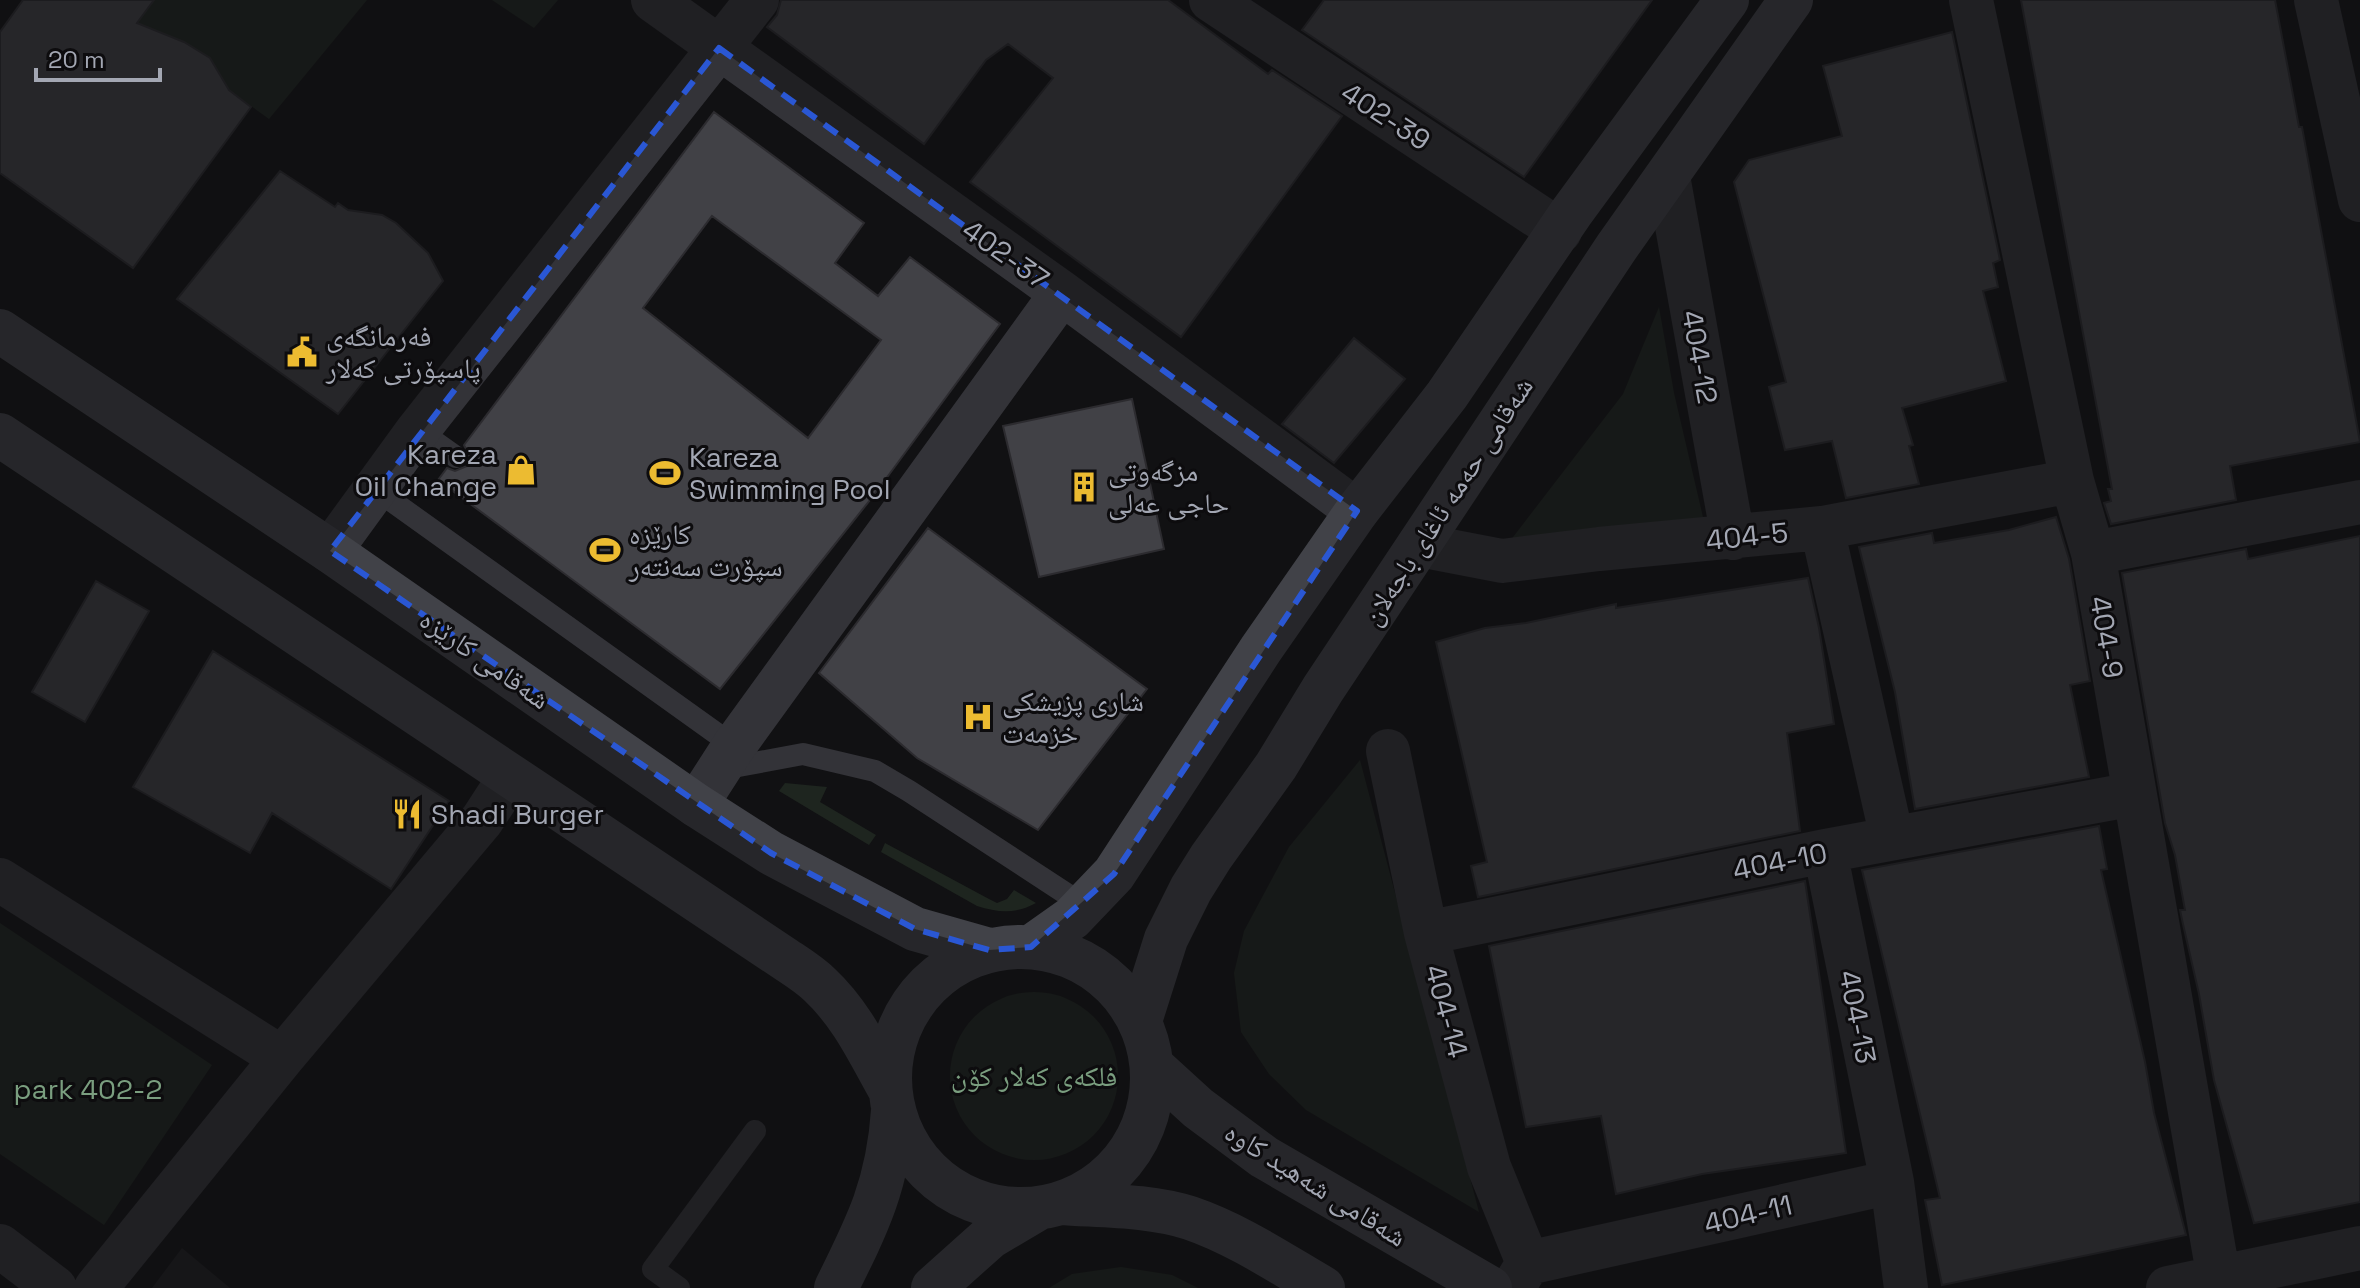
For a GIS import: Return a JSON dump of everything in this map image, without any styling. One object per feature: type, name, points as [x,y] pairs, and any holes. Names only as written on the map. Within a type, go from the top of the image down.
[{"type":"main road","name":"شەقامی حەمە ئاغای باجەلان","points":[[1010,948],[1085,906],[1114,874],[1261,649],[1357,511],[1447,395],[1560,231],[1727,0]]},
{"type":"main road","name":"شەقامی حەمە ئاغای باجەلان","points":[[1140,1021],[1157,962],[1191,889],[1276,766],[1323,689],[1616,248],[1791,0]]},
{"type":"main road","name":"شەقامی کارێزە","points":[[0,331],[330,551],[715,774],[771,853],[915,929],[1010,948]]},
{"type":"main road","points":[[1447,395],[1494,429]]},
{"type":"main road","points":[[0,435],[820,985],[860,1034],[892,1100],[908,1146],[932,1175],[953,1189],[964,1196],[1001,1208],[1049,1205],[1137,1208],[1188,1218],[1231,1236],[1323,1288]]},
{"type":"main road","points":[[836,1288],[867,1226],[884,1182],[891,1144],[891,1053],[904,1017],[925,987],[955,964],[1010,948],[1065,954],[1096,970],[1121,992],[1140,1021],[1152,1066],[1152,1095],[1144,1124],[1131,1151],[1111,1173],[1087,1191],[1049,1205],[990,1237],[933,1288]]},
{"type":"main road","name":"شەقامی شەهید کاوە","points":[[1152,1066],[1198,1108],[1264,1157],[1490,1288]]},
{"type":"street","name":"402-37","points":[[653,0],[1062,293],[1357,511]]},
{"type":"street","points":[[330,551],[418,430],[757,0]]},
{"type":"street","name":"402-39","points":[[1211,0],[1560,231]]},
{"type":"street","name":"404-9","points":[[1971,0],[2072,481],[2093,553],[2219,1279]]},
{"type":"street","points":[[2316,0],[2360,200]]},
{"type":"street","name":"404-12","points":[[1668,176],[1733,538]]},
{"type":"street","points":[[715,774],[1062,293]]},
{"type":"street","name":"404-5","points":[[1419,545],[1502,561],[1822,528],[2072,481]]},
{"type":"street","points":[[2093,553],[2360,502]]},
{"type":"street","points":[[1822,528],[1892,838]]},
{"type":"street","name":"404-14","points":[[1388,751],[1426,933],[1521,1276]]},
{"type":"street","points":[[96,1288],[282,1058],[482,820],[510,777]]},
{"type":"street","name":"404-10","points":[[1426,933],[1825,851],[2134,794]]},
{"type":"street","name":"404-13","points":[[1825,851],[1892,1182]]},
{"type":"street","points":[[0,880],[282,1058]]},
{"type":"street","points":[[1892,1182],[1906,1288]]},
{"type":"street","name":"404-11","points":[[1521,1276],[1892,1182]]},
{"type":"street","points":[[0,1246],[55,1288]]},
{"type":"street","points":[[2168,1288],[2219,1279],[2282,1277],[2360,1248]]},
{"type":"lane","points":[[418,430],[456,457]]},
{"type":"lane","points":[[375,489],[715,774],[803,754],[875,771],[1085,906]]},
{"type":"lane","points":[[679,1288],[653,1269],[755,1131]]},
{"type":"highlighted area","points":[[719,48],[1357,511],[1114,874],[1031,947],[989,950],[915,929],[771,853],[330,551]]},
{"type":"shaded area","points":[[182,1248],[230,1288],[152,1288]]},
{"type":"green space","points":[[154,0],[367,0],[269,119],[229,90],[210,58],[186,43],[156,33],[87,89]]},
{"type":"green space","points":[[492,0],[558,0],[534,28]]},
{"type":"green space","points":[[1659,307],[1674,393],[1706,530],[1490,567],[1623,394]]},
{"type":"green space","points":[[1360,760],[1479,1212],[1306,1110],[1269,1074],[1241,1032],[1234,973],[1244,931],[1289,847]]},
{"type":"green space","points":[[785,783],[827,787],[820,802],[876,835],[869,845],[779,791]]},
{"type":"green space","points":[[885,843],[997,903],[1007,899],[1014,890],[1036,903],[1007,911],[977,906],[881,852]]},
{"type":"green space","name":"park 402-2","points":[[0,923],[212,1065],[104,1225],[0,1154]]},
{"type":"green space","name":"فلکەی کەلار کۆن","points":[[1034,992],[1066,999],[1093,1017],[1111,1044],[1118,1076],[1111,1108],[1093,1135],[1066,1153],[1034,1160],[1002,1153],[975,1135],[957,1108],[950,1076],[957,1044],[975,1017],[1002,999]]},
{"type":"green space","points":[[1121,1267],[1172,1275],[1198,1288],[1049,1288],[1072,1274]]},
{"type":"building","points":[[23,0],[154,0],[137,23],[184,42],[210,58],[229,90],[251,107],[133,268],[0,173],[0,32]]},
{"type":"building","points":[[781,0],[1168,0],[1268,74],[1272,70],[1342,116],[1181,337],[970,182],[1053,78],[1008,44],[986,60],[924,144],[767,27],[777,15]]},
{"type":"building","points":[[1324,0],[1652,0],[1524,177],[1302,30]]},
{"type":"building","points":[[2021,0],[2275,0],[2299,127],[2302,127],[2360,442],[2230,466],[2236,500],[2111,524],[2104,503],[2111,501],[2108,489],[2112,489]]},
{"type":"building","points":[[1952,32],[2000,260],[1993,263],[1998,287],[1983,291],[2006,381],[1902,408],[1913,445],[1909,446],[1919,484],[1846,498],[1832,441],[1785,450],[1769,387],[1786,382],[1734,182],[1749,160],[1842,136],[1823,66]]},
{"type":"building","points":[[714,112],[864,223],[835,263],[878,296],[910,257],[1000,324],[874,495],[720,689],[438,480],[447,468],[455,471],[467,466],[470,458],[464,445]],"holes":[[[712,216],[881,340],[808,438],[643,308]]]},
{"type":"building","points":[[280,171],[335,207],[338,203],[348,210],[382,215],[396,223],[428,253],[443,281],[338,414],[177,299]]},
{"type":"building","points":[[1354,338],[1405,379],[1334,463],[1282,424]]},
{"type":"building","name":"مزگەوتی حاجی عەلی","points":[[1132,399],[1164,549],[1039,577],[1003,426]]},
{"type":"building","points":[[2056,517],[2069,559],[2090,681],[2070,685],[2089,777],[1915,809],[1895,692],[1859,547],[1932,533],[1934,543],[2009,530]]},
{"type":"building","points":[[928,528],[1147,689],[1038,830],[917,758],[819,673]]},
{"type":"building","points":[[2360,536],[2360,1202],[2254,1223],[2214,1080],[2180,910],[2185,910],[2175,855],[2165,823],[2122,573],[2246,549],[2248,559]]},
{"type":"building","points":[[1808,578],[1834,724],[1787,733],[1800,831],[1478,897],[1471,866],[1487,862],[1436,642],[1485,628],[1526,623],[1616,604],[1616,608]]},
{"type":"building","points":[[96,581],[149,611],[85,722],[32,692]]},
{"type":"building","points":[[213,651],[449,801],[391,889],[272,813],[250,853],[133,787]]},
{"type":"building","points":[[2099,826],[2107,869],[2101,870],[2154,1113],[2186,1235],[1942,1285],[1925,1200],[1940,1198],[1862,870]]},
{"type":"building","points":[[1805,881],[1846,1153],[1702,1174],[1616,1194],[1601,1116],[1526,1127],[1489,946]]},
{"type":"place","name":"فەرمانگەی پاسپۆرتی کەلار","points":[[302,352]]},
{"type":"place","name":"Kareza Oil Change","points":[[521,470]]},
{"type":"place","name":"Kareza Swimming Pool","points":[[665,473]]},
{"type":"place","name":"مزگەوتی حاجی عەلی","points":[[1084,487]]},
{"type":"place","name":"کارێزە سپۆرت سەنتەر","points":[[605,550]]},
{"type":"place","name":"شاری پزیشکی خزمەت","points":[[978,717]]},
{"type":"place","name":"Shadi Burger","points":[[407,814]]}]
